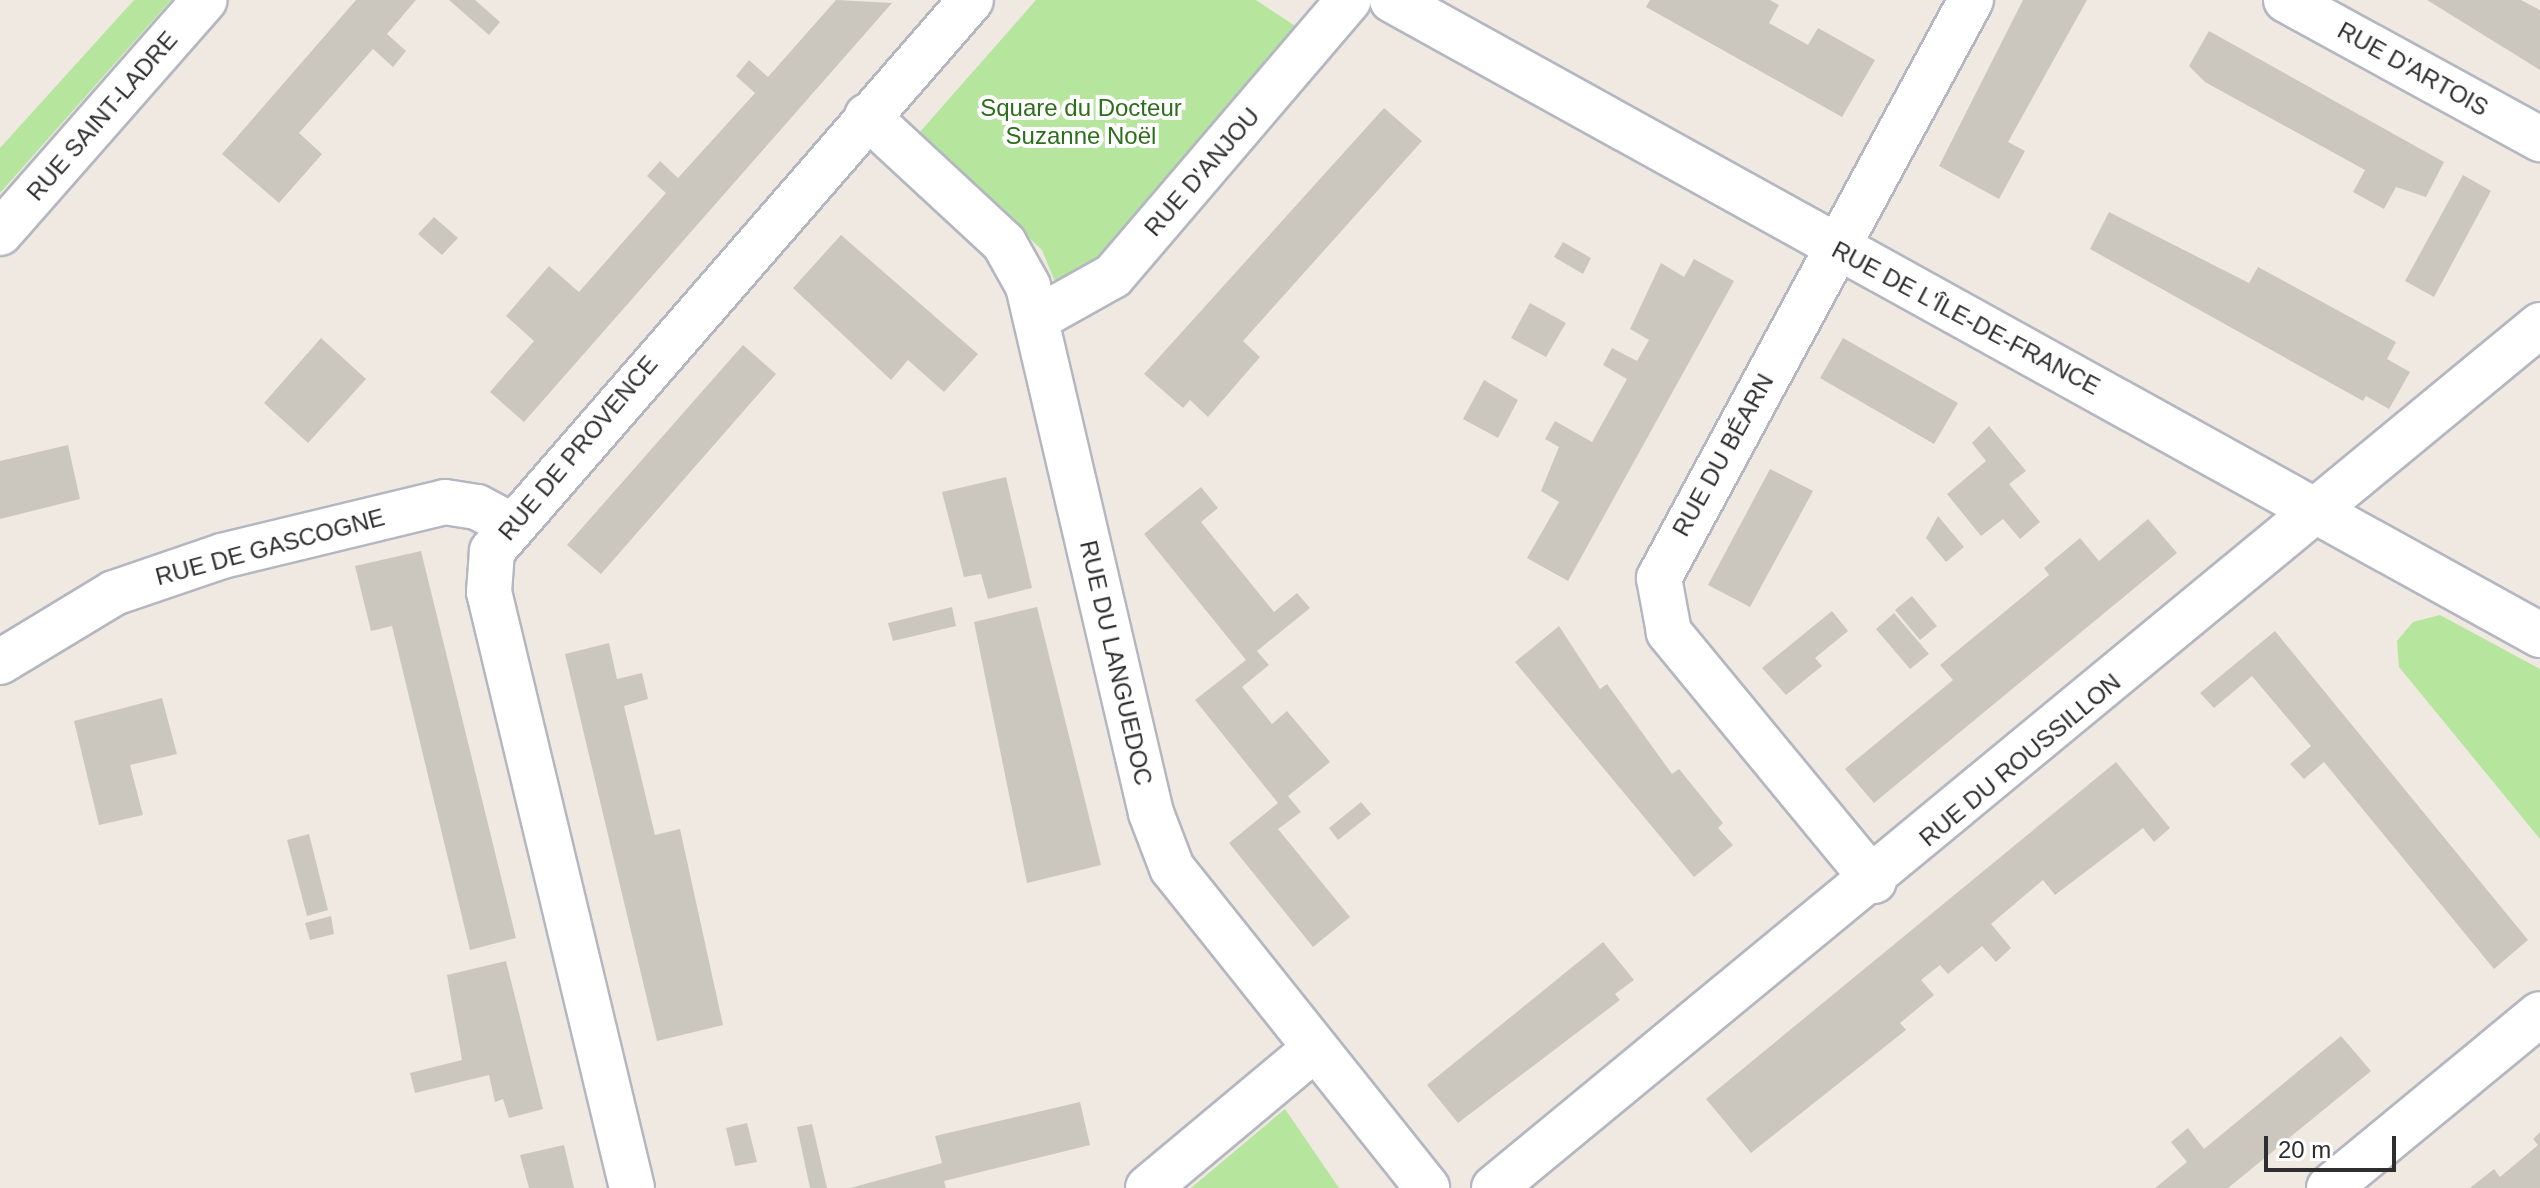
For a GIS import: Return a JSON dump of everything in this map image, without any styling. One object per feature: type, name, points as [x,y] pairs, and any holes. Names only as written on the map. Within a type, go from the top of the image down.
[{"type":"street","name":"RUE SAINT-LADRE","points":[[0,233],[205,0]]},
{"type":"street","name":"RUE DE PROVENCE","points":[[632,1188],[489,592],[492,551],[509,524],[971,0]]},
{"type":"street","name":"RUE D'ANJOU","points":[[1036,319],[1113,276],[1349,0]]},
{"type":"street","name":"RUE DE L'ÎLE-DE-FRANCE","points":[[1392,0],[1837,248],[2319,510],[2540,635]]},
{"type":"street","name":"RUE DU BÉARN","points":[[1874,881],[1669,632],[1657,599],[1666,558],[1971,0]]},
{"type":"street","name":"RUE D'ARTOIS","points":[[2286,0],[2540,139]]},
{"type":"street","name":"RUE DU LANGUEDOC","points":[[867,116],[1004,243],[1024,274],[1160,842],[1191,896],[1427,1188]]},
{"type":"street","name":"RUE DU ROUSSILLON","points":[[1494,1188],[1874,881],[2540,325]]},
{"type":"street","name":"RUE DE GASCOGNE","points":[[0,662],[114,593],[222,556],[445,502],[477,507],[509,524]]},
{"type":"street","points":[[2329,1188],[2540,1014]]},
{"type":"street","points":[[1148,1188],[1314,1049]]},
{"type":"green space","points":[[134,0],[171,0],[0,193],[0,148]]},
{"type":"green space","name":"Square du Docteur Suzanne Noël","points":[[1036,0],[1256,0],[1307,34],[1098,277],[1058,289],[1042,250],[919,133]]},
{"type":"green space","points":[[2440,615],[2540,669],[2540,839],[2399,667],[2397,641],[2413,622]]},
{"type":"green space","points":[[1285,1109],[1339,1188],[1191,1188]]},
{"type":"building","points":[[356,0],[416,0],[387,34],[406,51],[393,67],[373,49],[299,133],[322,154],[279,203],[222,154]]},
{"type":"building","points":[[449,0],[475,0],[500,22],[489,35]]},
{"type":"building","points":[[836,0],[892,3],[524,422],[490,392],[534,341],[506,316],[549,266],[579,292],[666,193],[647,176],[660,161],[678,178],[755,93],[736,76],[749,60],[768,77]]},
{"type":"building","points":[[1650,0],[1770,0],[1779,5],[1769,23],[1808,45],[1818,28],[1875,60],[1842,117],[1646,7]]},
{"type":"building","points":[[2023,0],[2087,0],[2008,142],[2025,151],[1999,199],[1939,166]]},
{"type":"building","points":[[2427,0],[2521,0],[2540,10],[2540,70]]},
{"type":"building","points":[[2209,31],[2444,162],[2426,197],[2396,187],[2384,209],[2353,192],[2365,170],[2205,82],[2189,66]]},
{"type":"building","points":[[1384,108],[1422,141],[1243,341],[1260,357],[1208,417],[1190,400],[1183,408],[1144,374]]},
{"type":"building","points":[[2463,175],[2491,191],[2434,297],[2405,281]]},
{"type":"building","points":[[2109,212],[2249,283],[2258,267],[2396,342],[2387,359],[2410,372],[2389,409],[2366,396],[2363,401],[2090,249]]},
{"type":"building","points":[[434,217],[458,238],[442,255],[418,234]]},
{"type":"building","points":[[841,235],[978,354],[944,392],[908,360],[891,380],[793,288]]},
{"type":"building","points":[[1563,242],[1591,258],[1583,274],[1554,257]]},
{"type":"building","points":[[1694,259],[1734,281],[1568,581],[1527,558],[1559,502],[1541,491],[1559,447],[1545,439],[1555,421],[1592,442],[1627,379],[1603,365],[1612,348],[1637,361],[1649,340],[1630,329],[1661,263],[1684,277]]},
{"type":"building","points":[[1530,303],[1566,323],[1546,357],[1511,338]]},
{"type":"building","points":[[321,338],[366,379],[308,443],[264,403]]},
{"type":"building","points":[[1843,338],[1958,403],[1934,444],[1820,378]]},
{"type":"building","points":[[743,345],[776,374],[601,574],[567,545]]},
{"type":"building","points":[[1484,380],[1518,400],[1498,438],[1463,419]]},
{"type":"building","points":[[1989,426],[2026,471],[2009,484],[2040,522],[2020,539],[2003,519],[1981,536],[1947,494],[1986,461],[1972,443]]},
{"type":"building","points":[[68,445],[80,499],[0,519],[0,461]]},
{"type":"building","points":[[1770,469],[1813,491],[1750,607],[1708,585]]},
{"type":"building","points":[[1006,477],[1032,588],[988,599],[981,574],[964,577],[942,492]]},
{"type":"building","points":[[1201,487],[1218,508],[1201,522],[1274,612],[1297,593],[1310,608],[1257,651],[1269,665],[1242,687],[1272,724],[1287,711],[1330,762],[1288,796],[1301,812],[1278,829],[1350,917],[1313,947],[1229,843],[1278,803],[1195,700],[1246,660],[1144,534]]},
{"type":"building","points":[[1938,516],[1964,547],[1946,562],[1926,538]]},
{"type":"building","points":[[2148,519],[2177,553],[1874,803],[1845,769],[1953,680],[1940,665],[2049,575],[2044,568],[2080,538],[2099,561]]},
{"type":"building","points":[[421,551],[516,938],[470,950],[392,626],[371,631],[355,566]]},
{"type":"building","points":[[1912,596],[1937,626],[1920,640],[1895,610]]},
{"type":"building","points":[[952,607],[956,626],[893,641],[888,623]]},
{"type":"building","points":[[1037,607],[1101,865],[1027,883],[974,622]]},
{"type":"building","points":[[1832,611],[1848,631],[1815,658],[1822,666],[1786,695],[1762,668]]},
{"type":"building","points":[[1894,613],[1929,654],[1910,669],[1876,629]]},
{"type":"building","points":[[1559,626],[1600,689],[1607,684],[1672,774],[1679,769],[1723,823],[1718,828],[1733,845],[1694,877],[1515,662]]},
{"type":"building","points":[[2275,631],[2528,940],[2494,969],[2324,762],[2304,779],[2290,764],[2311,746],[2252,676],[2214,708],[2200,693]]},
{"type":"building","points":[[609,643],[617,679],[642,673],[648,699],[624,706],[655,835],[680,829],[723,1025],[657,1041],[565,654]]},
{"type":"building","points":[[162,698],[177,754],[130,765],[143,815],[99,825],[74,721]]},
{"type":"building","points":[[2116,762],[2170,828],[2154,842],[2143,828],[2055,895],[2043,880],[1991,924],[2011,948],[1996,962],[1982,946],[1948,974],[1940,965],[1921,980],[1934,995],[1900,1023],[1906,1030],[1751,1153],[1706,1099]]},
{"type":"building","points":[[1361,802],[1371,814],[1338,840],[1329,828]]},
{"type":"building","points":[[309,834],[328,910],[307,916],[287,840]]},
{"type":"building","points":[[331,916],[334,934],[310,940],[305,923]]},
{"type":"building","points":[[1603,942],[1634,980],[1615,994],[1620,1000],[1458,1123],[1427,1085]]},
{"type":"building","points":[[506,961],[543,1109],[509,1118],[503,1099],[495,1102],[489,1075],[415,1093],[410,1073],[462,1060],[447,975]]},
{"type":"building","points":[[2341,1036],[2371,1071],[2228,1188],[2155,1188],[2187,1162],[2171,1142],[2188,1128],[2204,1149]]},
{"type":"building","points":[[1080,1102],[1090,1145],[944,1181],[946,1188],[850,1188],[942,1163],[935,1136]]},
{"type":"building","points":[[747,1123],[757,1162],[735,1166],[726,1128]]},
{"type":"building","points":[[812,1124],[827,1188],[810,1188],[797,1127]]},
{"type":"building","points":[[2540,1132],[2540,1188],[2470,1188],[2494,1169],[2500,1177],[2538,1145],[2533,1139]]},
{"type":"building","points":[[564,1145],[574,1188],[529,1188],[520,1155]]}]
